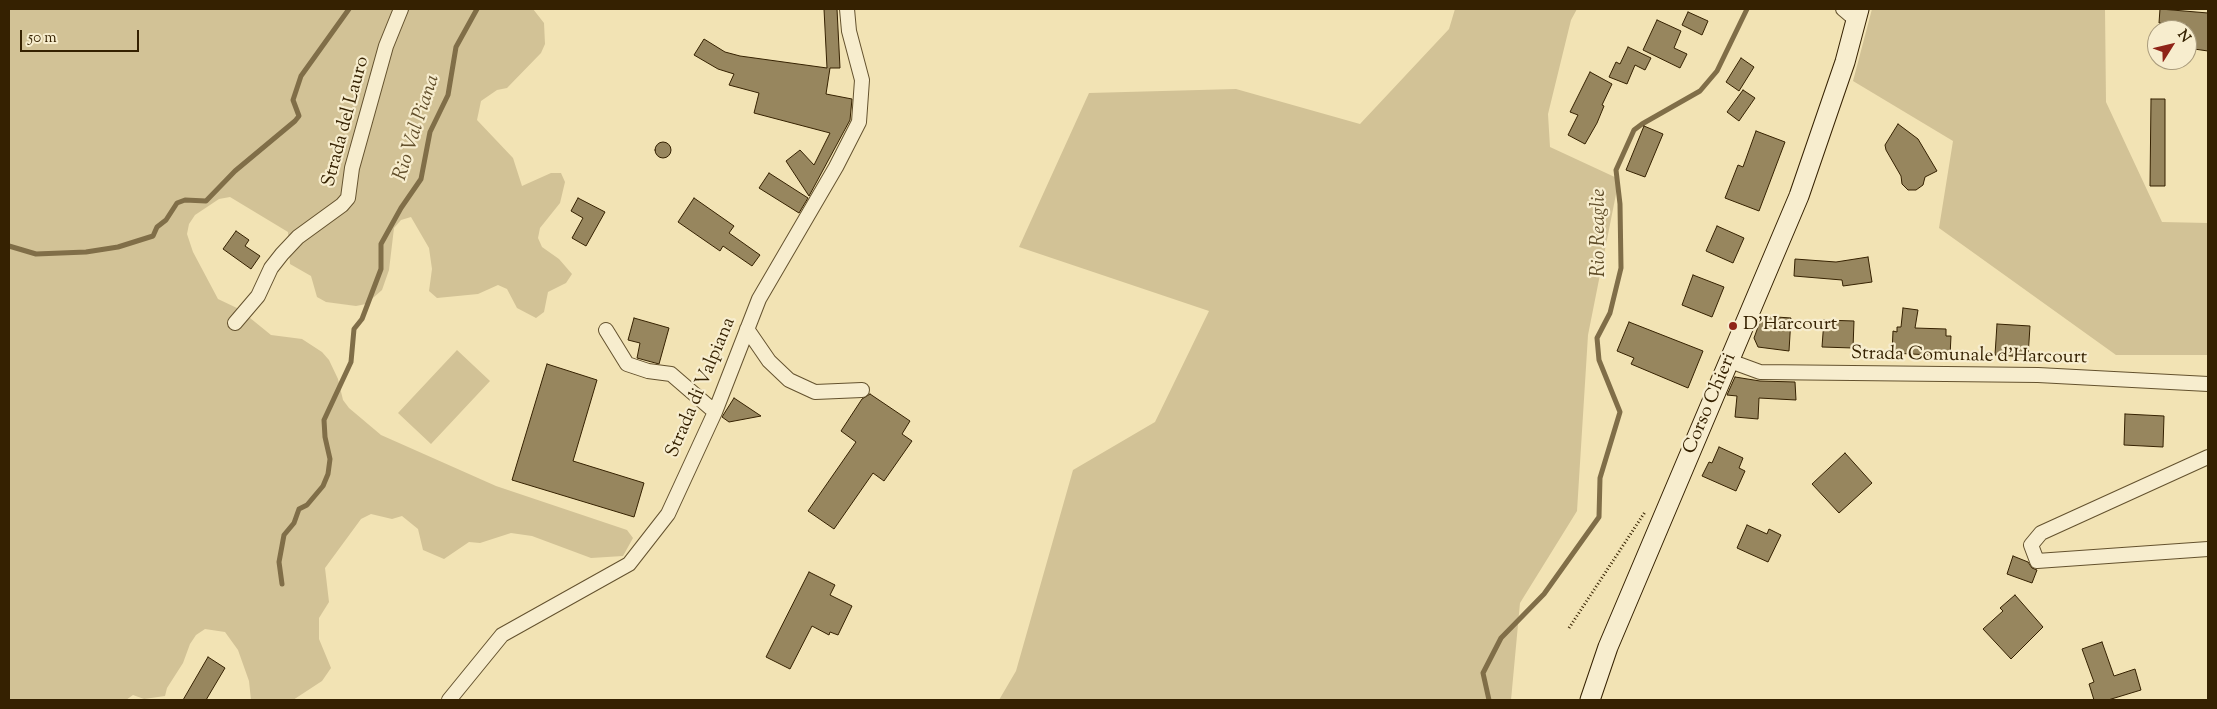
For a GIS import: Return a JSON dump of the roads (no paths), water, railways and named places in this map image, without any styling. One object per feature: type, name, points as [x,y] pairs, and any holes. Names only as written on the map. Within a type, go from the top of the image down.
[{"type":"main road","name":"Corso Chieri","points":[[1590,700],[1608,647],[1799,196],[1845,62],[1852,12]]},
{"type":"street","name":"Strada del Lauro","points":[[235,323],[258,296],[271,268],[282,254],[298,237],[342,205],[348,198],[352,168],[386,46],[401,9]]},
{"type":"street","name":"Strada di Valpiana","points":[[449,700],[502,635],[629,564],[668,514],[715,412],[759,299],[836,167],[858,122],[862,80],[849,32],[847,9]]},
{"type":"street","points":[[747,329],[769,360],[788,380],[815,392],[862,390]]},
{"type":"street","points":[[606,330],[627,364],[648,371],[671,374],[715,412]]},
{"type":"street","name":"Strada Comunale d'Harcourt","points":[[1730,361],[1760,372],[2038,375],[2208,384]]},
{"type":"street","points":[[2208,457],[2041,533],[2031,545],[2037,561],[2208,549]]},
{"type":"waterway","points":[[9,246],[36,254],[86,252],[118,247],[153,236],[157,227],[166,220],[177,203],[185,200],[206,201],[235,171],[299,116],[293,100],[301,76],[349,9]]},
{"type":"waterway","name":"Rio Val Piana","points":[[282,584],[279,562],[284,535],[294,523],[299,509],[307,505],[323,486],[328,474],[330,459],[325,437],[324,420],[351,362],[354,329],[362,319],[381,269],[381,244],[401,208],[421,179],[430,132],[448,95],[456,47],[477,9]]},
{"type":"waterway","name":"Rio Reaglie","points":[[1489,700],[1483,673],[1501,638],[1544,594],[1599,517],[1600,478],[1620,412],[1599,360],[1597,338],[1610,313],[1621,268],[1620,204],[1616,170],[1634,130],[1700,91],[1717,71],[1747,9]]},
{"type":"place","name":"D'Harcourt","points":[[1733,326]]}]
